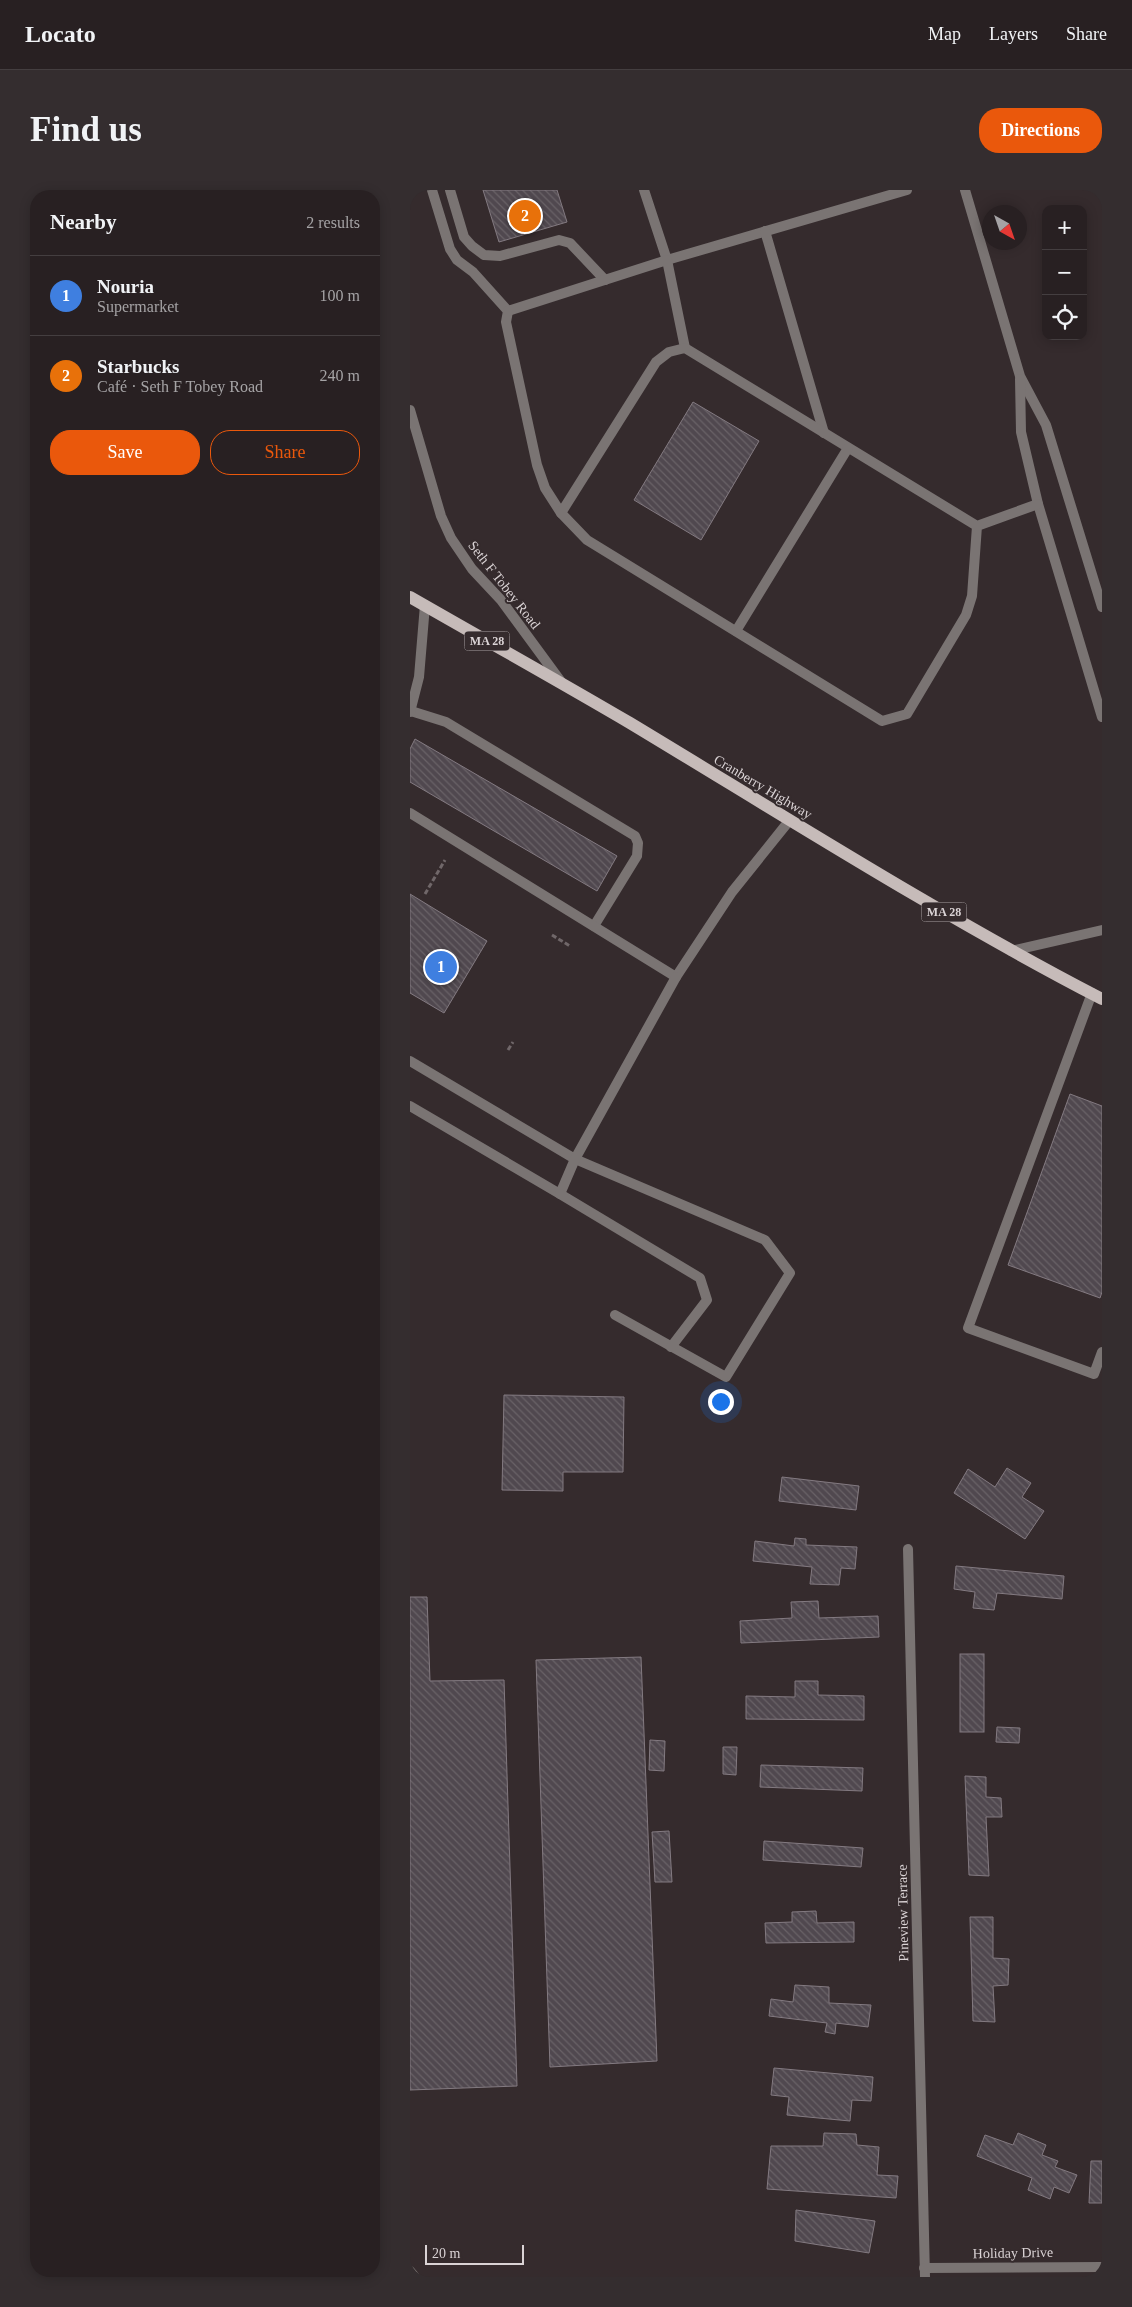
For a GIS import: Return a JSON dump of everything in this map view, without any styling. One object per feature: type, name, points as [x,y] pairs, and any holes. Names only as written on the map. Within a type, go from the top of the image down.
[{"type":"main road","name":"Cranberry Highway","points":[[410,597],[629,723],[789,821],[1010,951],[1097,996]]},
{"type":"street","points":[[432,190],[453,254],[508,311]]},
{"type":"street","points":[[450,190],[464,236],[472,246],[484,255],[500,256],[559,240],[570,242],[605,280]]},
{"type":"street","points":[[644,190],[667,260],[685,348]]},
{"type":"street","points":[[508,311],[667,260],[906,190]]},
{"type":"street","points":[[965,190],[1020,376],[1046,425],[1102,607]]},
{"type":"street","points":[[765,231],[824,433]]},
{"type":"street","points":[[508,311],[506,322],[537,465],[546,488],[561,513],[587,540],[882,721],[907,714],[966,615],[972,596],[977,526]]},
{"type":"street","points":[[561,513],[656,362],[669,352],[685,348],[977,526]]},
{"type":"street","points":[[1020,376],[1021,432],[1038,504],[1102,717]]},
{"type":"street","name":"Seth F Tobey Road","points":[[410,410],[441,516],[451,538],[472,569],[501,600],[564,686]]},
{"type":"street","points":[[736,631],[848,448]]},
{"type":"street","points":[[977,526],[1038,504]]},
{"type":"street","points":[[425,605],[419,677],[410,712],[446,722],[635,836],[638,843],[637,856],[594,926]]},
{"type":"street","points":[[410,813],[676,977]]},
{"type":"street","points":[[560,1194],[575,1158],[676,977],[732,892],[789,821]]},
{"type":"street","points":[[1010,951],[1102,930]]},
{"type":"street","points":[[1097,996],[968,1328],[1094,1374],[1102,1352]]},
{"type":"street","points":[[410,1061],[575,1158],[765,1240],[790,1273],[726,1377],[614,1315]]},
{"type":"street","points":[[410,1106],[700,1278],[707,1300],[671,1347]]},
{"type":"street","name":"Pineview Terrace","points":[[908,1549],[924,2272]]},
{"type":"street","name":"Holiday Drive","points":[[924,2272],[1102,2266]]},
{"type":"street","points":[[410,2271],[415,2277]]},
{"type":"path","points":[[425,894],[456,841]]},
{"type":"path","points":[[552,935],[570,946]]},
{"type":"path","points":[[508,1050],[513,1042]]},
{"type":"building","points":[[483,190],[557,190],[567,222],[499,242]]},
{"type":"building","points":[[693,402],[759,441],[701,540],[634,500]]},
{"type":"building","points":[[415,739],[617,856],[597,891],[410,782],[410,749]]},
{"type":"building","points":[[410,894],[487,941],[444,1013],[410,993]]},
{"type":"building","points":[[1070,1094],[1102,1106],[1102,1292],[1100,1298],[1008,1265]]},
{"type":"building","points":[[504,1395],[624,1397],[623,1472],[563,1472],[563,1491],[502,1490]]},
{"type":"building","points":[[1007,1468],[1031,1483],[1022,1497],[1044,1511],[1025,1539],[954,1493],[968,1469],[995,1487]]},
{"type":"building","points":[[782,1477],[859,1486],[856,1510],[779,1501]]},
{"type":"building","points":[[795,1538],[806,1539],[806,1545],[857,1547],[855,1569],[841,1568],[839,1585],[810,1584],[812,1567],[753,1561],[755,1541],[794,1546]]},
{"type":"building","points":[[956,1566],[1064,1576],[1062,1599],[997,1593],[994,1610],[973,1608],[975,1592],[954,1589]]},
{"type":"building","points":[[410,1597],[427,1597],[430,1681],[504,1680],[517,2086],[410,2090]]},
{"type":"building","points":[[818,1601],[819,1618],[878,1616],[879,1637],[741,1643],[740,1621],[792,1618],[791,1602]]},
{"type":"building","points":[[960,1654],[984,1654],[984,1732],[960,1732]]},
{"type":"building","points":[[641,1657],[657,2061],[550,2067],[536,1660]]},
{"type":"building","points":[[795,1681],[818,1681],[818,1695],[864,1696],[864,1720],[746,1719],[746,1696],[795,1697]]},
{"type":"building","points":[[997,1727],[1020,1728],[1019,1743],[996,1742]]},
{"type":"building","points":[[650,1740],[665,1741],[664,1771],[649,1770]]},
{"type":"building","points":[[723,1747],[737,1747],[736,1775],[723,1774]]},
{"type":"building","points":[[761,1765],[863,1768],[862,1791],[760,1787]]},
{"type":"building","points":[[965,1776],[986,1777],[986,1797],[1001,1798],[1002,1817],[986,1817],[989,1876],[969,1875]]},
{"type":"building","points":[[669,1831],[672,1882],[655,1882],[652,1832]]},
{"type":"building","points":[[764,1841],[863,1848],[861,1867],[763,1860]]},
{"type":"building","points":[[816,1911],[817,1923],[854,1922],[854,1942],[766,1943],[765,1923],[792,1922],[792,1912]]},
{"type":"building","points":[[970,1917],[993,1917],[993,1958],[1009,1959],[1008,1985],[993,1986],[995,2022],[973,2021]]},
{"type":"building","points":[[795,1985],[829,1987],[829,2003],[871,2005],[868,2027],[836,2023],[835,2034],[825,2032],[827,2023],[769,2016],[771,1999],[793,2002]]},
{"type":"building","points":[[774,2068],[873,2077],[871,2101],[852,2100],[850,2121],[787,2115],[789,2097],[771,2095]]},
{"type":"building","points":[[824,2133],[856,2134],[857,2145],[879,2147],[877,2175],[898,2176],[896,2198],[767,2189],[771,2146],[823,2146]]},
{"type":"building","points":[[1018,2133],[1046,2145],[1042,2155],[1058,2161],[1055,2167],[1077,2175],[1069,2193],[1054,2187],[1050,2199],[1028,2190],[1032,2178],[977,2156],[985,2135],[1013,2145]]},
{"type":"building","points":[[1091,2161],[1102,2161],[1102,2203],[1089,2203]]},
{"type":"building","points":[[796,2210],[875,2221],[869,2253],[795,2241]]},
{"type":"place","name":"Starbucks","points":[[525,216]]},
{"type":"place","name":"Nouria","points":[[441,967]]}]
